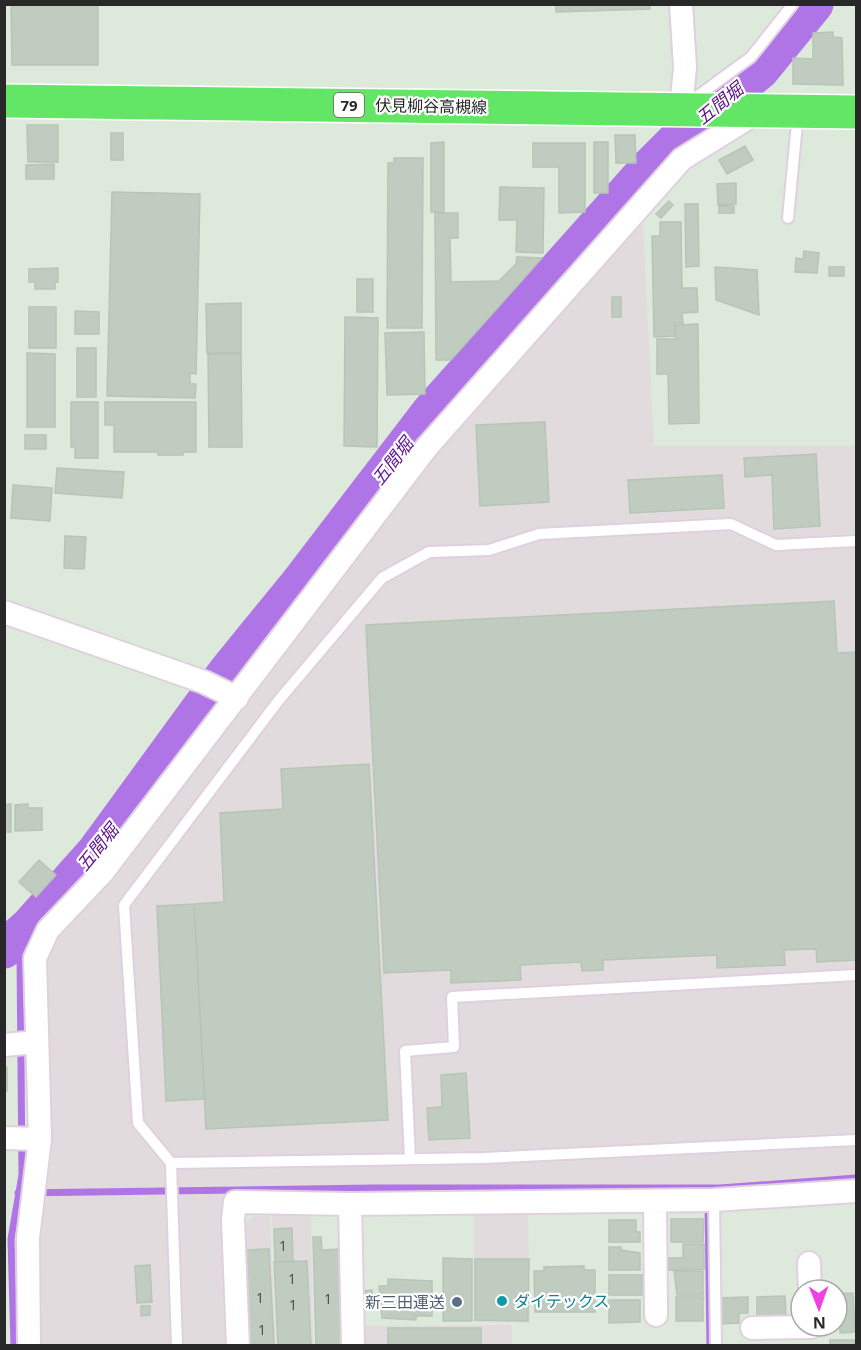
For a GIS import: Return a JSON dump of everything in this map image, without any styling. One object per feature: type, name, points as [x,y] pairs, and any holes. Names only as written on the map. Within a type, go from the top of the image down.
[{"type":"main road","name":"伏見柳谷高槻線","points":[[4,101],[856,112]]},
{"type":"street","points":[[681,4],[687,109]]},
{"type":"street","points":[[28,1346],[28,1238],[35,1193],[37,1139],[19,1043],[35,958],[48,930],[102,873],[222,690],[427,447],[513,353],[682,159],[746,109]]},
{"type":"street","points":[[4,612],[222,690]]},
{"type":"street","points":[[7,1138],[37,1139]]},
{"type":"street","points":[[238,1346],[233,1220],[235,1202],[350,1204],[655,1201],[856,1191]]},
{"type":"street","points":[[655,1201],[656,1315]]},
{"type":"street","points":[[350,1204],[353,1346]]},
{"type":"street","points":[[809,1263],[810,1278]]},
{"type":"street","points":[[752,1328],[789,1331]]},
{"type":"lane","points":[[687,109],[751,57],[793,4]]},
{"type":"lane","points":[[788,218],[798,110]]},
{"type":"lane","points":[[177,1346],[171,1163],[138,1124],[124,905],[279,700],[382,578],[429,552],[489,550],[539,534],[731,524],[776,545],[856,541]]},
{"type":"lane","points":[[410,1159],[405,1051],[454,1047],[452,997],[856,975]]},
{"type":"lane","points":[[171,1163],[410,1159],[856,1140]]},
{"type":"lane","points":[[710,1200],[716,1346]]},
{"type":"shaded area","points":[[643,223],[654,446],[856,446],[856,1176],[719,1186],[227,1186],[231,1345],[42,1346],[41,1236],[52,1151],[47,955],[49,945],[448,435]]},
{"type":"shaded area","points":[[311,1214],[313,1345],[277,1345],[272,1215]]},
{"type":"shaded area","points":[[474,1214],[528,1215],[530,1323],[474,1322]]},
{"type":"shaded area","points":[[253,1216],[270,1216],[276,1345],[248,1345],[242,1227]]},
{"type":"shaded area","points":[[512,1325],[512,1345],[359,1345],[358,1326]]},
{"type":"building","points":[[11,4],[98,4],[98,65],[12,65]]},
{"type":"building","points":[[556,4],[650,4],[650,9],[556,12]]},
{"type":"building","points":[[833,32],[833,37],[842,38],[843,85],[793,84],[793,58],[813,59],[813,33]]},
{"type":"building","points":[[27,125],[58,125],[58,162],[28,162]]},
{"type":"building","points":[[111,133],[123,133],[123,160],[111,160]]},
{"type":"building","points":[[615,135],[635,135],[636,163],[616,163]]},
{"type":"building","points":[[444,142],[444,212],[431,212],[431,143]]},
{"type":"building","points":[[594,142],[608,142],[608,193],[594,193]]},
{"type":"building","points":[[533,143],[585,143],[585,212],[559,213],[559,167],[533,167]]},
{"type":"building","points":[[745,146],[753,160],[727,174],[719,160]]},
{"type":"building","points":[[394,158],[423,158],[422,328],[387,328],[388,163],[394,163]]},
{"type":"building","points":[[54,164],[54,179],[26,179],[26,165]]},
{"type":"building","points":[[736,183],[736,204],[718,205],[717,184]]},
{"type":"building","points":[[500,187],[544,188],[543,253],[516,252],[517,220],[499,220]]},
{"type":"building","points":[[112,192],[200,194],[196,374],[190,373],[190,384],[196,384],[195,398],[107,396]]},
{"type":"building","points":[[669,201],[673,205],[661,218],[656,214]]},
{"type":"building","points":[[685,204],[698,204],[699,266],[686,267]]},
{"type":"building","points":[[719,206],[734,206],[734,213],[719,213]]},
{"type":"building","points":[[435,213],[458,213],[458,238],[450,238],[451,282],[499,281],[516,264],[517,257],[542,258],[451,360],[436,360]]},
{"type":"building","points":[[660,222],[681,222],[682,288],[697,288],[698,312],[682,313],[683,323],[674,323],[675,336],[654,337],[652,236],[660,236]]},
{"type":"building","points":[[804,251],[819,253],[817,273],[795,272],[796,258],[803,259]]},
{"type":"building","points":[[715,267],[757,270],[759,315],[716,300]]},
{"type":"building","points":[[829,267],[844,267],[844,276],[829,276]]},
{"type":"building","points":[[58,268],[58,282],[55,282],[55,289],[35,289],[35,282],[29,282],[29,269]]},
{"type":"building","points":[[357,279],[373,279],[373,312],[357,312]]},
{"type":"building","points":[[612,297],[621,297],[621,317],[612,317]]},
{"type":"building","points":[[241,303],[241,353],[207,353],[206,304]]},
{"type":"building","points":[[29,307],[56,307],[56,348],[29,348]]},
{"type":"building","points":[[75,311],[99,312],[99,334],[75,334]]},
{"type":"building","points":[[345,317],[378,318],[377,447],[344,446]]},
{"type":"building","points":[[698,324],[699,423],[669,424],[668,374],[657,374],[657,339],[676,339],[675,325]]},
{"type":"building","points":[[424,332],[425,394],[387,395],[385,333]]},
{"type":"building","points":[[77,348],[96,348],[96,397],[77,397]]},
{"type":"building","points":[[27,353],[55,354],[55,427],[27,427]]},
{"type":"building","points":[[208,354],[241,354],[242,447],[209,447]]},
{"type":"building","points":[[71,402],[98,402],[98,458],[75,458],[75,447],[71,447]]},
{"type":"building","points":[[105,402],[196,402],[196,452],[183,452],[183,455],[158,455],[158,452],[114,452],[114,425],[105,425]]},
{"type":"building","points":[[545,422],[549,502],[480,506],[476,425]]},
{"type":"building","points":[[25,435],[46,435],[46,449],[25,449]]},
{"type":"building","points":[[816,454],[820,526],[774,529],[772,475],[745,477],[744,458]]},
{"type":"building","points":[[57,468],[124,472],[122,498],[55,493]]},
{"type":"building","points":[[722,475],[724,508],[630,513],[628,480]]},
{"type":"building","points":[[13,485],[52,488],[50,521],[11,518]]},
{"type":"building","points":[[65,536],[86,537],[84,569],[64,568]]},
{"type":"building","points":[[834,601],[837,653],[856,652],[856,960],[817,962],[816,949],[784,950],[785,965],[717,968],[717,955],[603,960],[603,970],[582,971],[581,962],[520,965],[521,980],[451,983],[451,970],[384,973],[366,625]]},
{"type":"building","points":[[369,764],[388,1120],[206,1129],[194,904],[224,902],[220,813],[283,809],[281,769]]},
{"type":"building","points":[[11,804],[11,832],[4,832],[4,805]]},
{"type":"building","points":[[28,804],[28,808],[42,808],[42,830],[15,831],[15,805]]},
{"type":"building","points":[[39,860],[56,875],[36,897],[19,882]]},
{"type":"building","points":[[194,904],[205,1099],[166,1101],[157,906]]},
{"type":"building","points":[[4,1067],[7,1067],[7,1091],[4,1091]]},
{"type":"building","points":[[466,1073],[470,1138],[429,1140],[427,1108],[442,1107],[441,1075]]},
{"type":"building","points":[[671,1219],[704,1219],[703,1242],[671,1242]]},
{"type":"building","points":[[609,1220],[636,1220],[636,1232],[640,1232],[640,1242],[609,1242]]},
{"type":"building","points":[[292,1228],[293,1262],[275,1262],[274,1229]]},
{"type":"building","points":[[313,1237],[321,1237],[322,1250],[340,1249],[343,1346],[316,1346]]},
{"type":"building","points":[[683,1244],[704,1244],[704,1269],[669,1270],[668,1258],[683,1258]]},
{"type":"building","points":[[609,1247],[621,1247],[621,1250],[640,1253],[640,1270],[609,1270]]},
{"type":"building","points":[[269,1249],[274,1345],[250,1346],[245,1250]]},
{"type":"building","name":"新三田運送","points":[[443,1258],[472,1259],[472,1321],[443,1321]]},
{"type":"building","name":"ダイテックス","points":[[475,1259],[529,1259],[528,1321],[475,1320]]},
{"type":"building","points":[[307,1261],[311,1346],[278,1346],[274,1262]]},
{"type":"building","points":[[150,1265],[152,1302],[137,1303],[135,1266]]},
{"type":"building","points":[[584,1266],[584,1270],[595,1270],[595,1312],[535,1312],[534,1271],[544,1271],[544,1267]]},
{"type":"building","points":[[674,1271],[703,1271],[703,1295],[677,1295]]},
{"type":"building","points":[[609,1275],[642,1275],[642,1295],[609,1295]]},
{"type":"building","points":[[388,1279],[432,1281],[432,1316],[416,1316],[416,1320],[382,1318],[379,1286],[388,1286]]},
{"type":"building","points":[[372,1290],[373,1306],[363,1306],[363,1291]]},
{"type":"building","points":[[849,1293],[853,1293],[855,1332],[849,1332]]},
{"type":"building","points":[[785,1296],[786,1315],[757,1316],[757,1297]]},
{"type":"building","points":[[676,1297],[703,1297],[703,1321],[676,1321]]},
{"type":"building","points":[[748,1297],[748,1313],[739,1313],[739,1323],[720,1324],[720,1298]]},
{"type":"building","points":[[609,1300],[640,1300],[640,1322],[609,1323]]},
{"type":"building","points":[[141,1306],[150,1306],[150,1315],[141,1316]]},
{"type":"building","points":[[388,1328],[481,1328],[481,1346],[388,1346]]},
{"type":"building","points":[[830,1340],[854,1340],[855,1346],[830,1346]]},
{"type":"waterway","name":"五間堀","points":[[4,949],[30,926],[96,852],[228,671],[299,584],[430,413],[647,170],[690,127],[760,70],[814,4]]},
{"type":"waterway","points":[[14,1346],[11,1239],[22,1175],[20,955],[23,938],[30,926]]},
{"type":"waterway","points":[[18,1193],[373,1188],[720,1188],[856,1178]]},
{"type":"waterway","points":[[708,1202],[710,1346]]},
{"type":"place","name":"ダイテックス","points":[[502,1301]]},
{"type":"place","name":"新三田運送","points":[[457,1302]]}]
